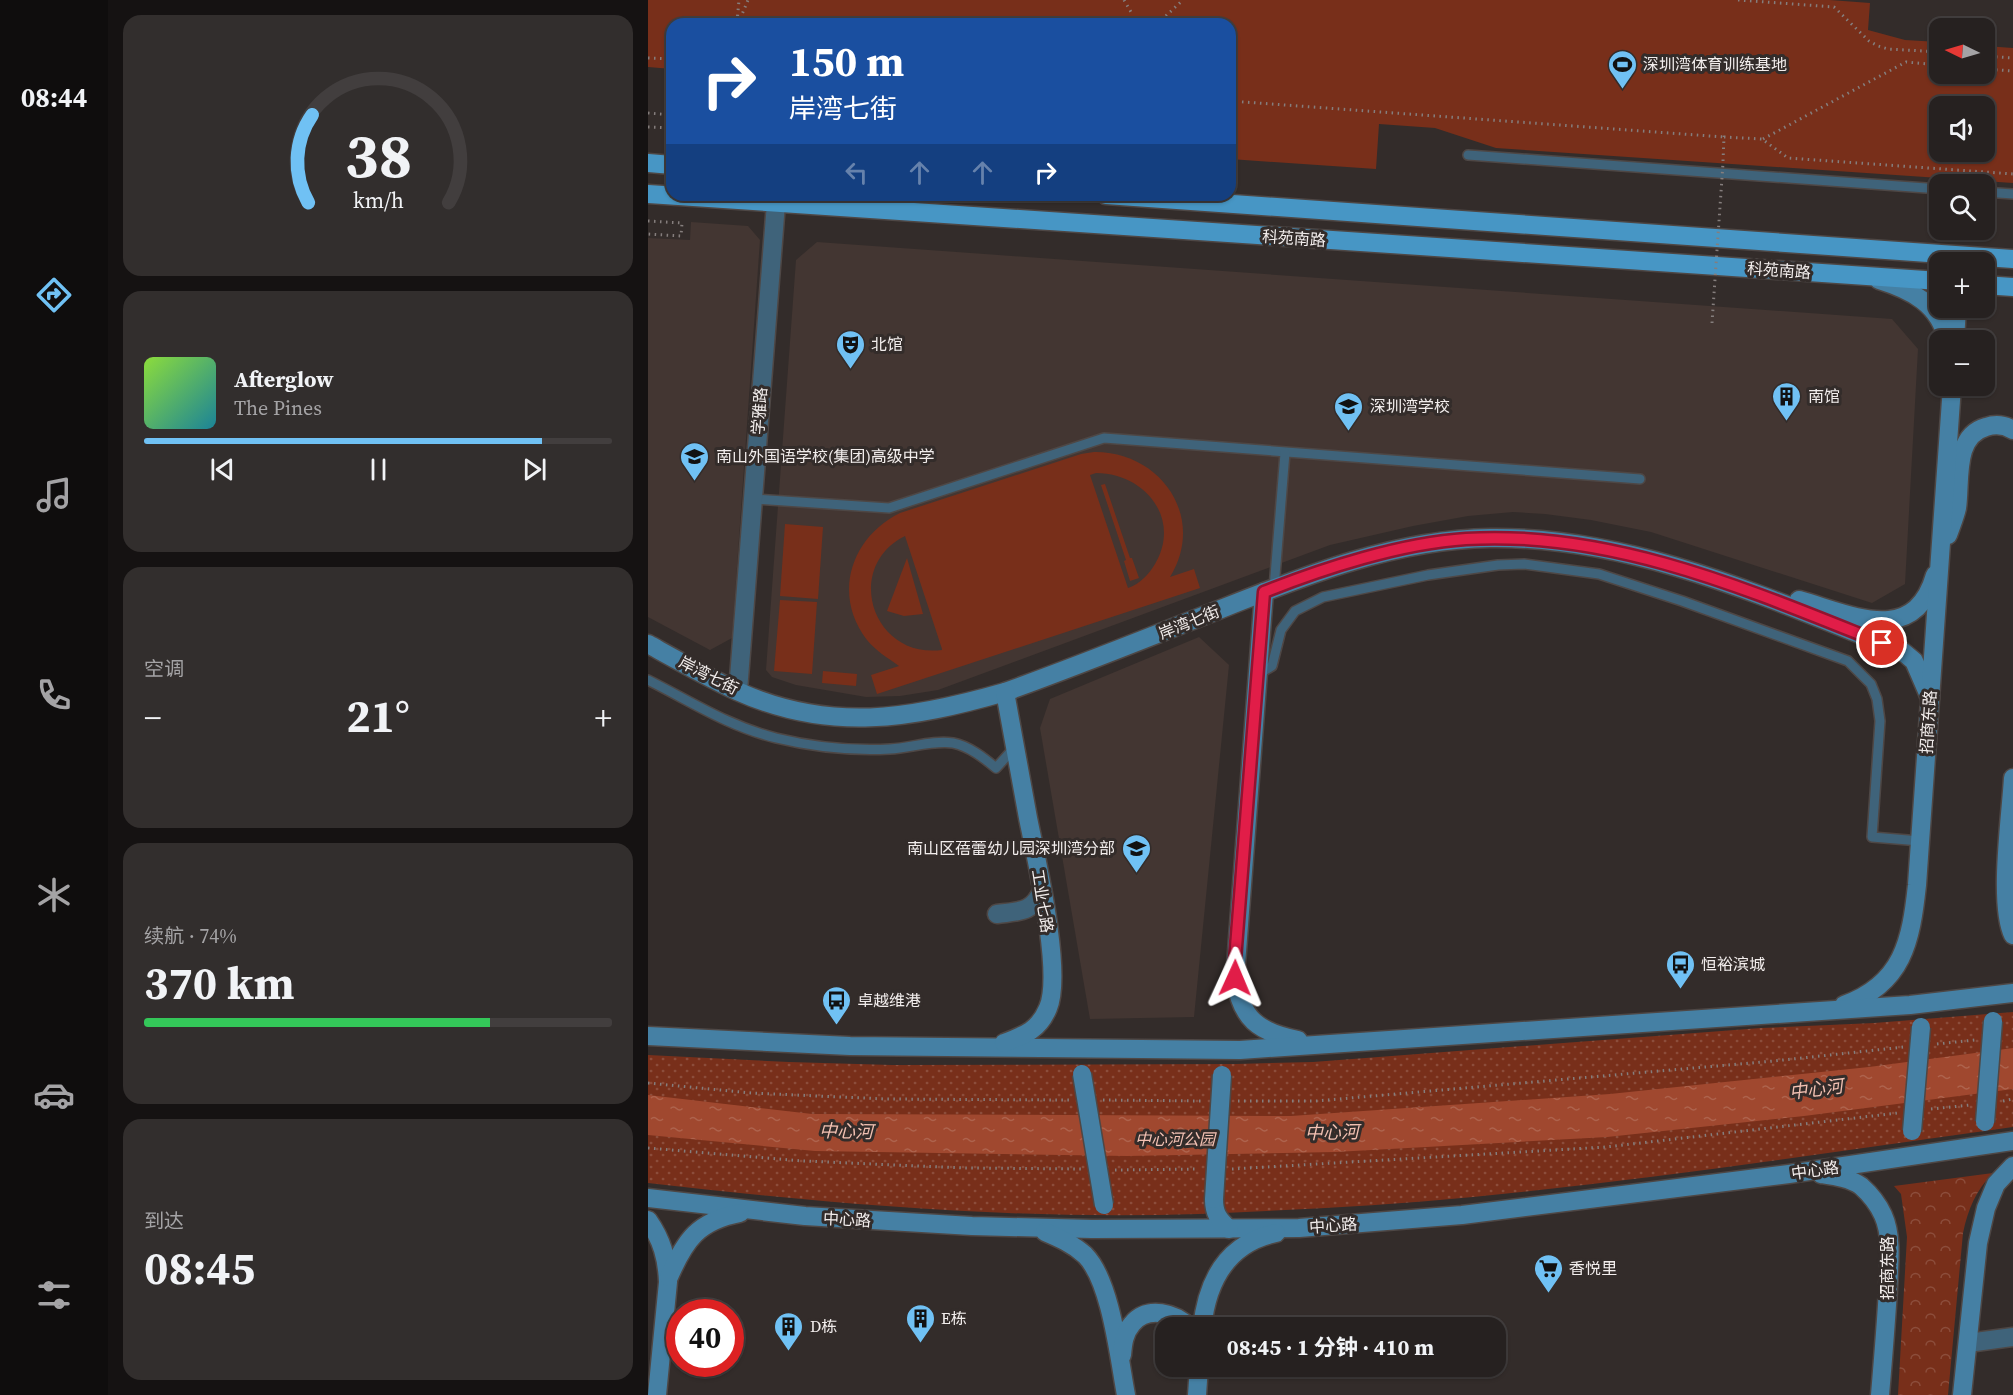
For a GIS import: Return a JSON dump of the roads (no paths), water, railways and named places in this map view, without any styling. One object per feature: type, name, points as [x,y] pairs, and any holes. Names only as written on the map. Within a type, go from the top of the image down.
[{"type":"main road","points":[[648,163],[666,164]]},
{"type":"main road","name":"科苑南路","points":[[648,194],[666,195]]},
{"type":"main road","name":"科苑南路","points":[[760,201],[1929,281]]},
{"type":"main road","name":"科苑南路","points":[[1186,201],[1929,257]]},
{"type":"main road","name":"科苑南路","points":[[1995,259],[2013,259]]},
{"type":"main road","points":[[1995,286],[2013,287]]},
{"type":"street","name":"学雅路","points":[[738,691],[776,202]]},
{"type":"street","points":[[1865,276],[1897,286],[1925,301],[1939,317],[1944,330]]},
{"type":"street","name":"招商东路","points":[[1822,1012],[1870,994],[1890,976],[1899,963],[1912,924],[1920,841],[1951,396]]},
{"type":"street","points":[[1742,588],[1796,598],[1859,617],[1894,621],[1903,618],[1914,611],[1934,580],[1956,511],[1961,459],[1966,442],[1980,429],[1989,426],[2000,425],[2013,430]]},
{"type":"street","name":"岸湾七街","points":[[648,644],[738,691],[778,706],[835,717],[863,718],[920,713],[1005,692],[1269,590],[1335,567],[1402,549],[1463,539],[1558,541],[1612,550],[1742,588]]},
{"type":"street","points":[[1742,588],[1902,651],[1914,661],[1930,698]]},
{"type":"street","points":[[1269,590],[1257,675],[1235,960],[1236,986],[1248,1017],[1261,1028],[1274,1034],[1311,1043]]},
{"type":"street","name":"工业七路","points":[[996,1047],[1024,1035],[1039,1025],[1049,1005],[1052,982],[1050,947],[1042,891],[1005,692]]},
{"type":"street","points":[[2013,778],[2006,906],[2013,934]]},
{"type":"street","points":[[997,914],[1018,912],[1032,907],[1042,891]]},
{"type":"street","points":[[648,1036],[850,1046],[1240,1050],[1311,1043],[1822,1012],[2013,994]]},
{"type":"street","points":[[2006,1142],[1990,1133],[1985,1122],[1993,1021],[1999,1005],[2013,994]]},
{"type":"street","points":[[1900,1157],[1910,1142],[1912,1131],[1921,1027],[1918,1016],[1910,1005]]},
{"type":"street","points":[[1060,1047],[1074,1058],[1082,1074],[1104,1205],[1103,1218],[1092,1228]]},
{"type":"street","points":[[1228,1228],[1219,1220],[1214,1210],[1222,1075],[1231,1056],[1240,1050]]},
{"type":"street","name":"中心路","points":[[648,1198],[805,1216],[1035,1227],[1299,1228],[1462,1215],[1789,1174],[2006,1142]]},
{"type":"street","points":[[1962,1395],[1978,1243],[1986,1208],[1996,1184],[2013,1166]]},
{"type":"street","name":"招商东路","points":[[1789,1174],[1820,1174],[1859,1184],[1873,1198],[1884,1216],[1889,1251],[1885,1344],[1880,1395]]},
{"type":"street","points":[[668,1282],[679,1255],[699,1229],[714,1220],[752,1210]]},
{"type":"street","points":[[648,1220],[658,1234],[664,1250],[668,1282],[657,1395]]},
{"type":"street","points":[[1035,1227],[1068,1242],[1085,1255],[1098,1271],[1105,1288],[1126,1395]]},
{"type":"street","points":[[1203,1317],[1210,1288],[1219,1270],[1233,1255],[1246,1244],[1265,1235],[1299,1228]]},
{"type":"street","points":[[1121,1365],[1124,1338],[1132,1323],[1146,1314],[1164,1313],[1179,1317]]},
{"type":"street","points":[[1968,1343],[2013,1337]]},
{"type":"street","points":[[1885,1344],[1889,1395]]},
{"type":"street","points":[[1957,1395],[1965,1368]]},
{"type":"street","points":[[1197,1395],[1198,1377]]},
{"type":"lane","points":[[1468,155],[1929,188]]},
{"type":"lane","points":[[1995,193],[2013,194]]},
{"type":"lane","points":[[753,499],[889,508],[1104,438],[1640,479]]},
{"type":"lane","points":[[1269,590],[1285,453]]},
{"type":"lane","points":[[1257,675],[1272,666],[1281,630],[1295,611],[1323,597],[1428,575],[1497,565],[1524,564],[1599,574],[1682,601],[1848,661],[1870,684],[1877,699],[1880,721],[1872,837],[1920,841]]},
{"type":"lane","points":[[648,680],[724,721],[777,738],[841,749],[890,749],[951,743],[961,745],[983,757],[996,768],[1015,747]]},
{"type":"water","name":"中心河","points":[[2013,1048],[2013,1089],[1804,1116],[1607,1137],[1335,1152],[1127,1156],[815,1151],[648,1135],[648,1095],[812,1114],[1291,1116],[1610,1094],[1869,1067]]},
{"type":"place","name":"深圳湾体育训练基地","points":[[1622,90]]},
{"type":"place","name":"北馆","points":[[850,370]]},
{"type":"place","name":"南馆","points":[[1787,422]]},
{"type":"place","name":"深圳湾学校","points":[[1349,432]]},
{"type":"place","name":"南山外国语学校(集团)高级中学","points":[[695,482]]},
{"type":"place","name":"南山区蓓蕾幼儿园深圳湾分部","points":[[1136,874]]},
{"type":"place","name":"恒裕滨城","points":[[1680,990]]},
{"type":"place","name":"卓越维港","points":[[836,1026]]},
{"type":"place","name":"香悦里","points":[[1548,1294]]},
{"type":"place","name":"E栋","points":[[920,1344]]},
{"type":"place","name":"D栋","points":[[789,1352]]},
{"type":"park label","name":"中心河公园","points":[[1175,1139]]}]
